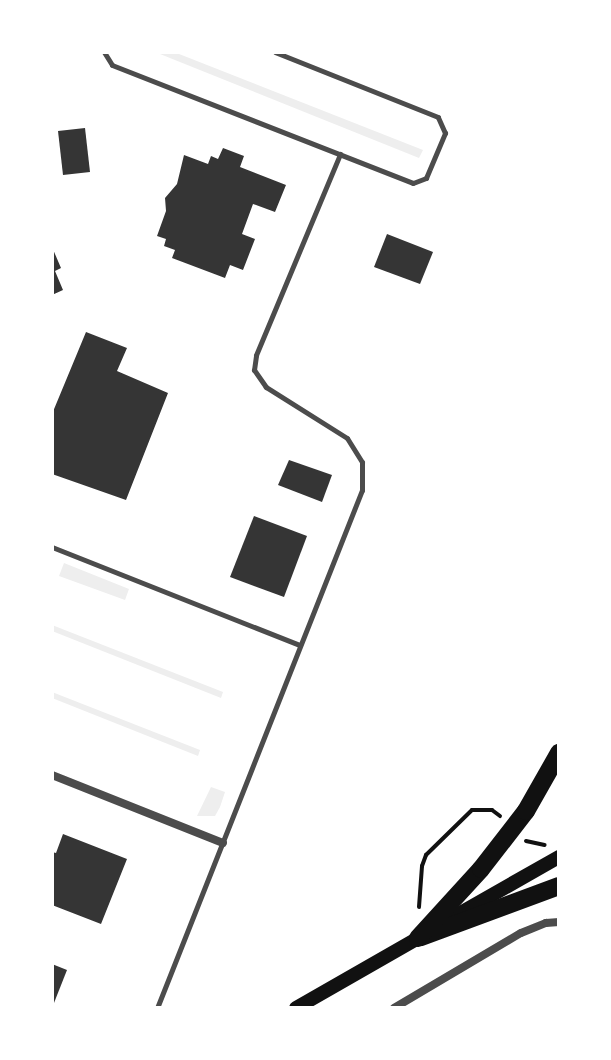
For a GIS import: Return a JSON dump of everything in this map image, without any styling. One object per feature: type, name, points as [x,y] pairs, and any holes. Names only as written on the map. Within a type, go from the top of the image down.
[{"type":"highway","points":[[418,938],[481,869],[539,794],[559,753]]},
{"type":"highway","points":[[418,938],[559,886]]},
{"type":"main road","points":[[296,1008],[559,857]]},
{"type":"street","points":[[52,775],[223,843]]},
{"type":"street","points":[[394,1008],[521,933],[546,923],[559,922]]},
{"type":"lane","points":[[104,52],[112,65],[419,183],[426,178],[444,139],[445,127],[438,117],[275,52]]},
{"type":"lane","points":[[157,1008],[362,490],[362,462],[347,438],[261,382],[254,362],[340,154]]},
{"type":"lane","points":[[52,547],[299,645]]},
{"type":"path","points":[[418,938],[420,880],[426,855],[472,810],[492,810],[505,821]]},
{"type":"path","points":[[522,837],[534,844],[559,846]]},
{"type":"shaded area","points":[[155,52],[174,52],[423,150],[419,158]]},
{"type":"shaded area","points":[[64,563],[129,589],[125,600],[59,576]]},
{"type":"shaded area","points":[[52,625],[223,692],[221,698],[52,631]]},
{"type":"shaded area","points":[[52,692],[200,750],[198,756],[52,698]]},
{"type":"shaded area","points":[[211,787],[225,792],[220,807],[215,816],[197,816]]},
{"type":"building","points":[[85,128],[90,172],[63,175],[58,131]]},
{"type":"building","points":[[223,148],[244,156],[240,167],[286,185],[275,212],[253,204],[242,234],[255,239],[243,270],[230,265],[225,278],[172,258],[175,250],[164,246],[166,239],[157,236],[166,211],[165,198],[177,184],[184,155],[208,164],[211,156],[218,159]]},
{"type":"building","points":[[387,234],[433,252],[420,284],[374,267]]},
{"type":"building","points":[[52,247],[61,268],[55,271],[63,290],[52,295]]},
{"type":"building","points":[[86,332],[127,348],[117,371],[168,393],[126,500],[52,474],[52,414]]},
{"type":"building","points":[[289,460],[332,475],[322,502],[278,485]]},
{"type":"building","points":[[254,516],[307,536],[284,597],[230,577]]},
{"type":"building","points":[[63,834],[127,859],[101,924],[52,905],[52,852],[56,853]]},
{"type":"building","points":[[52,964],[67,970],[52,1008]]}]
